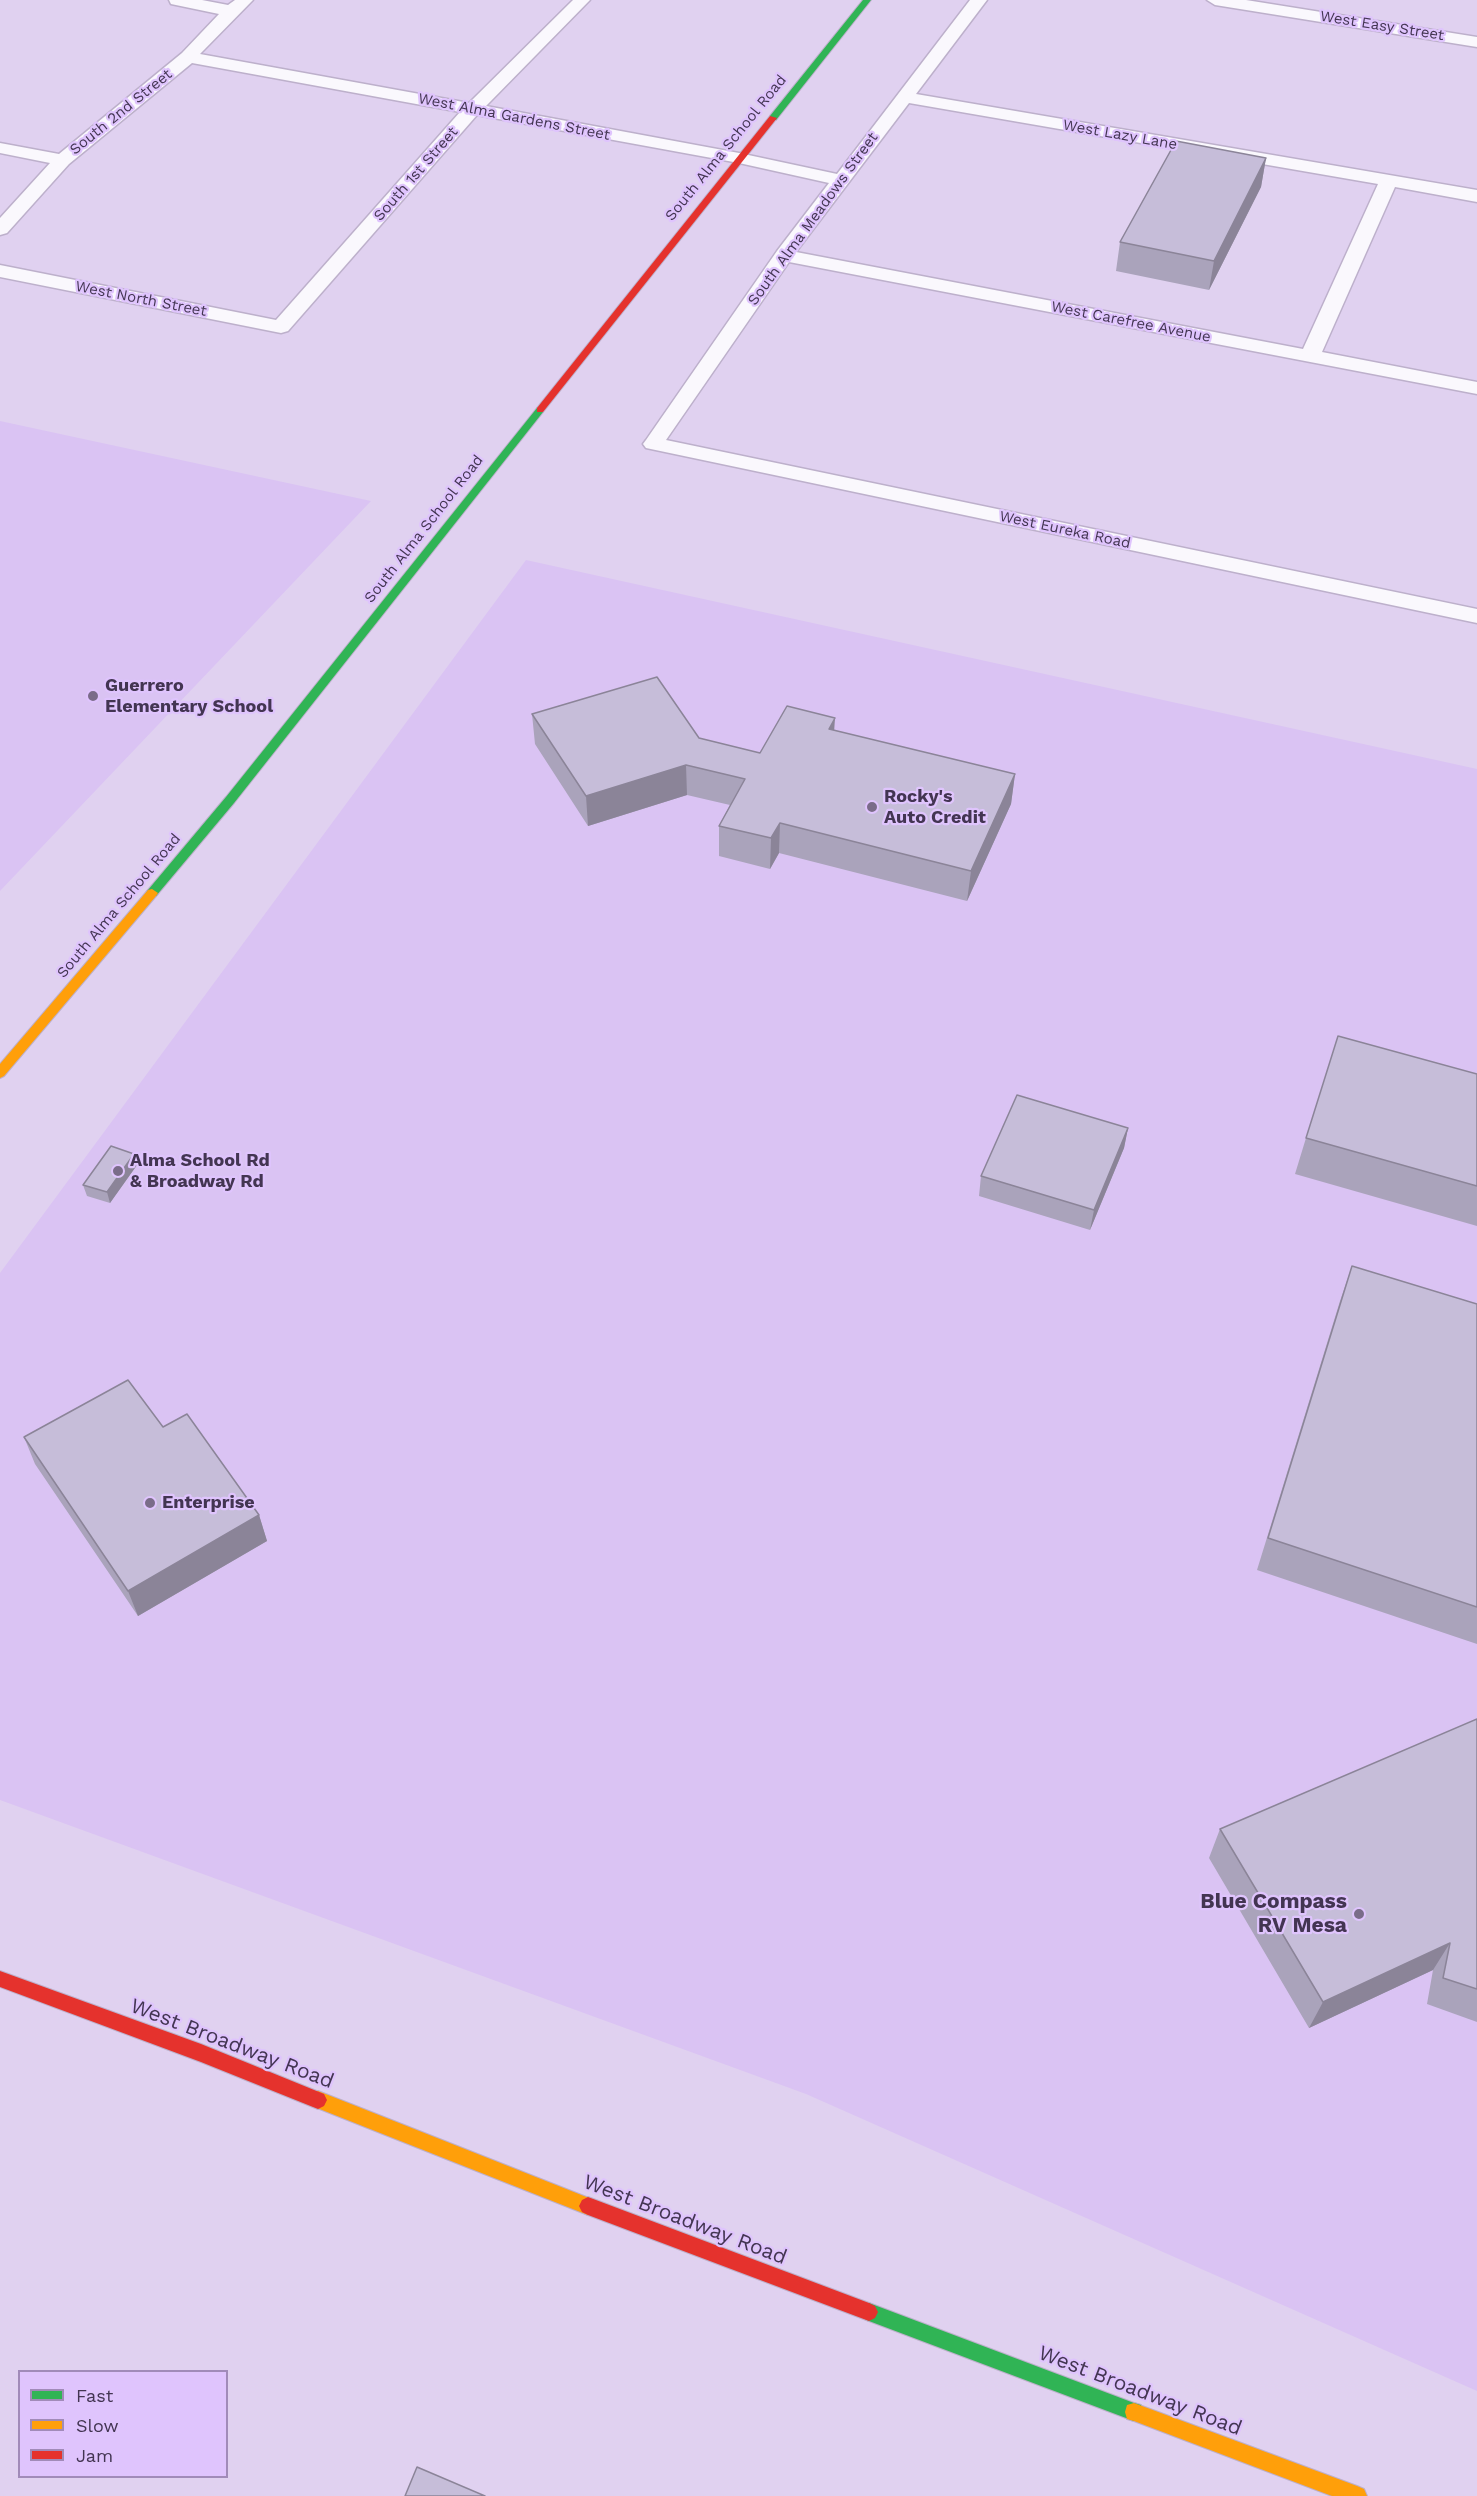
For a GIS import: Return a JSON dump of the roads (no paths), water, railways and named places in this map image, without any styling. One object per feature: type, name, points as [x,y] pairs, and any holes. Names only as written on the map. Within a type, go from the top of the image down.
[{"type":"main road","name":"South Alma School Road","points":[[0,1073],[230,800],[867,0]]},
{"type":"main road","name":"West Broadway Road","points":[[0,1979],[201,2053],[535,2186],[1357,2496]]},
{"type":"lane","points":[[177,0],[238,6]]},
{"type":"lane","name":"South 1st Street","points":[[281,327],[473,109],[582,0]]},
{"type":"lane","name":"South Alma Meadows Street","points":[[653,444],[784,255],[979,0]]},
{"type":"lane","name":"West Easy Street","points":[[1215,0],[1477,42]]},
{"type":"lane","name":"South 2nd Street","points":[[0,229],[63,160],[188,57],[238,6]]},
{"type":"lane","name":"West Alma Gardens Street","points":[[188,57],[739,158],[840,180]]},
{"type":"lane","name":"West Lazy Lane","points":[[904,97],[1477,196]]},
{"type":"lane","points":[[0,148],[63,160]]},
{"type":"lane","points":[[1310,356],[1389,181]]},
{"type":"lane","name":"West Carefree Avenue","points":[[784,255],[1477,388]]},
{"type":"lane","name":"West North Street","points":[[0,271],[281,327]]},
{"type":"lane","name":"West Eureka Road","points":[[653,444],[1477,616]]},
{"type":"place","name":"Guerrero Elementary School","points":[[93,696]]},
{"type":"place","name":"Rocky's Auto Credit","points":[[872,807]]},
{"type":"place","name":"Alma School Rd & Broadway Rd","points":[[118,1171]]},
{"type":"place","name":"Enterprise","points":[[150,1503]]},
{"type":"place","name":"Blue Compass RV Mesa","points":[[1359,1914]]}]
